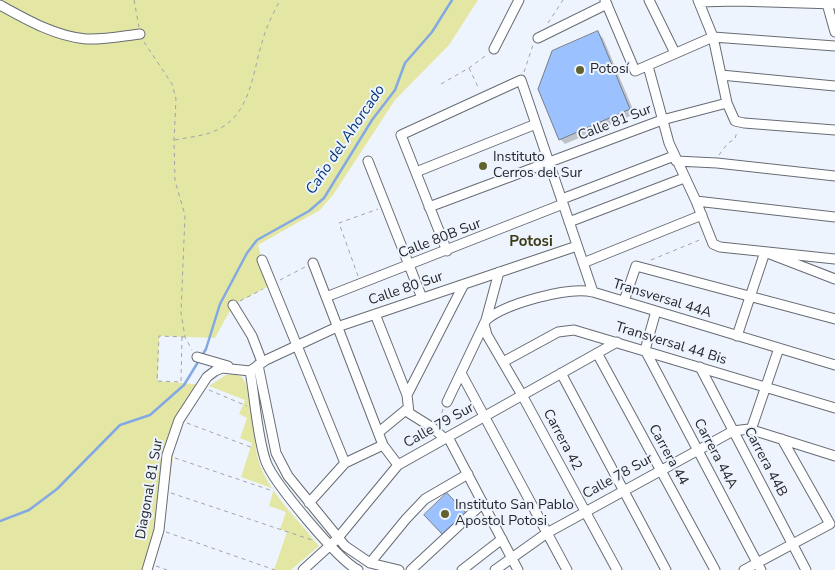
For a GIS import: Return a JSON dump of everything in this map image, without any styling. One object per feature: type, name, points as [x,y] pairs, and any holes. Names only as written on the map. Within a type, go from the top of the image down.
[{"type":"street","points":[[494,49],[520,0]]},
{"type":"street","points":[[649,0],[675,53]]},
{"type":"street","points":[[835,32],[830,3],[736,0],[698,1],[713,37],[727,102],[735,121],[744,124],[835,130]]},
{"type":"street","points":[[538,38],[606,2],[635,71],[713,37],[835,46]]},
{"type":"street","points":[[0,5],[36,25],[70,37],[88,39],[140,34]]},
{"type":"street","points":[[648,66],[662,120],[675,158],[696,201],[713,244],[720,247],[835,260]]},
{"type":"street","points":[[722,75],[835,86]]},
{"type":"street","points":[[447,251],[401,135],[522,80],[593,292]]},
{"type":"street","name":"Calle 81 Sur","points":[[430,207],[662,120],[727,102]]},
{"type":"street","points":[[416,172],[536,124]]},
{"type":"street","points":[[675,158],[835,176]]},
{"type":"street","name":"Calle 80B Sur","points":[[326,297],[447,251],[562,202],[675,158]]},
{"type":"street","points":[[368,161],[422,298]]},
{"type":"street","points":[[569,222],[684,178]]},
{"type":"street","points":[[696,201],[835,217]]},
{"type":"street","points":[[583,263],[702,215]]},
{"type":"street","name":"Calle 80 Sur","points":[[250,371],[297,345],[337,327],[577,246]]},
{"type":"street","points":[[765,252],[835,279]]},
{"type":"street","points":[[738,336],[765,252]]},
{"type":"street","points":[[262,260],[345,463]]},
{"type":"street","points":[[313,263],[383,444],[398,465]]},
{"type":"street","points":[[624,301],[636,266],[835,319]]},
{"type":"street","points":[[447,402],[485,322],[499,272]]},
{"type":"street","points":[[406,395],[464,284]]},
{"type":"street","name":"Transversal 44A","points":[[485,322],[499,312],[549,295],[573,290],[593,292],[835,365]]},
{"type":"street","points":[[233,305],[252,336],[260,364],[276,453],[288,476],[337,539],[352,552],[370,563],[399,570]]},
{"type":"street","points":[[645,350],[656,311]]},
{"type":"street","points":[[374,314],[406,395],[407,410],[411,417],[449,436],[518,570]]},
{"type":"street","name":"Carrera 42","points":[[485,322],[487,335],[522,395],[617,570]]},
{"type":"street","name":"Transversal 44 Bis","points":[[503,362],[558,332],[574,330],[835,408]]},
{"type":"street","name":"Calle 79 Sur","points":[[303,570],[337,539],[398,465],[617,342]]},
{"type":"street","points":[[751,430],[779,348]]},
{"type":"street","name":"Carrera 44A","points":[[645,350],[759,567]]},
{"type":"street","name":"Carrera 44","points":[[597,353],[715,570]]},
{"type":"street","points":[[197,357],[236,368]]},
{"type":"street","name":"Carrera 44B","points":[[700,367],[806,570]]},
{"type":"street","name":"Diagonal 81 Sur","points":[[147,570],[159,530],[168,455],[179,420],[200,387],[215,371],[222,368],[236,368],[250,371]]},
{"type":"street","points":[[250,371],[264,452],[269,469],[329,546],[350,566],[358,570]]},
{"type":"street","points":[[461,372],[567,570]]},
{"type":"street","points":[[561,373],[666,570]]},
{"type":"street","points":[[379,432],[407,410]]},
{"type":"street","points":[[733,431],[751,430],[835,456]]},
{"type":"street","name":"Calle 78 Sur","points":[[495,570],[547,532],[733,431]]},
{"type":"street","points":[[744,570],[759,567],[792,544],[830,524],[782,439]]},
{"type":"street","points":[[309,502],[345,463],[383,444]]},
{"type":"street","points":[[370,563],[425,499],[468,474]]},
{"type":"street","points":[[412,570],[483,503]]},
{"type":"street","points":[[462,570],[502,539]]},
{"type":"path","points":[[134,0],[140,34],[151,56],[172,84],[176,99],[175,181],[185,215],[181,299],[185,337],[197,357]]},
{"type":"path","points":[[174,140],[200,135],[220,128],[236,115],[245,102],[263,38],[280,0]]},
{"type":"path","points":[[441,84],[469,68],[494,49]]},
{"type":"path","points":[[469,68],[484,98]]},
{"type":"path","points":[[716,163],[724,147],[735,139],[735,121]]},
{"type":"path","points":[[361,284],[339,223],[386,206]]},
{"type":"path","points":[[636,266],[709,236]]},
{"type":"path","points":[[182,337],[181,382],[157,381],[159,336],[185,337]]},
{"type":"path","points":[[200,387],[257,410]]},
{"type":"path","points":[[447,402],[441,415],[449,436]]},
{"type":"path","points":[[179,420],[264,452]]},
{"type":"path","points":[[168,455],[290,496]]},
{"type":"path","points":[[164,491],[329,546]]},
{"type":"path","points":[[159,530],[275,570]]},
{"type":"green space","points":[[0,0],[478,0],[449,45],[395,100],[333,195],[320,210],[258,245],[269,286],[233,305],[215,338],[159,336],[158,381],[205,385],[186,416],[175,444],[163,525],[149,570],[0,570]]},
{"type":"green space","points":[[234,374],[242,377],[246,385],[251,405],[259,462],[263,473],[273,488],[241,477],[252,443],[240,438],[247,418],[239,414],[245,400],[209,386],[226,375]]},
{"type":"green space","points":[[274,490],[319,546],[291,570],[274,570],[287,532],[280,529],[286,512],[269,506]]},
{"type":"building","name":"Potosí","points":[[598,31],[630,109],[559,140],[538,89],[552,51]]},
{"type":"building","name":"Instituto San Pablo Apostol Potosi","points":[[447,493],[466,513],[443,535],[424,515]]},
{"type":"waterway","name":"Caño del Ahorcado","points":[[0,521],[29,510],[57,489],[120,425],[150,415],[184,385],[206,349],[220,304],[247,253],[257,240],[309,211],[324,198],[372,120],[395,90],[405,63],[432,32],[452,0]]},
{"type":"place","name":"Potosí","points":[[580,70]]},
{"type":"place","name":"Instituto Cerros del Sur","points":[[483,166]]},
{"type":"place","name":"Instituto San Pablo Apostol Potosi","points":[[445,514]]},
{"type":"district","name":"Potosi","points":[[531,242]]}]
